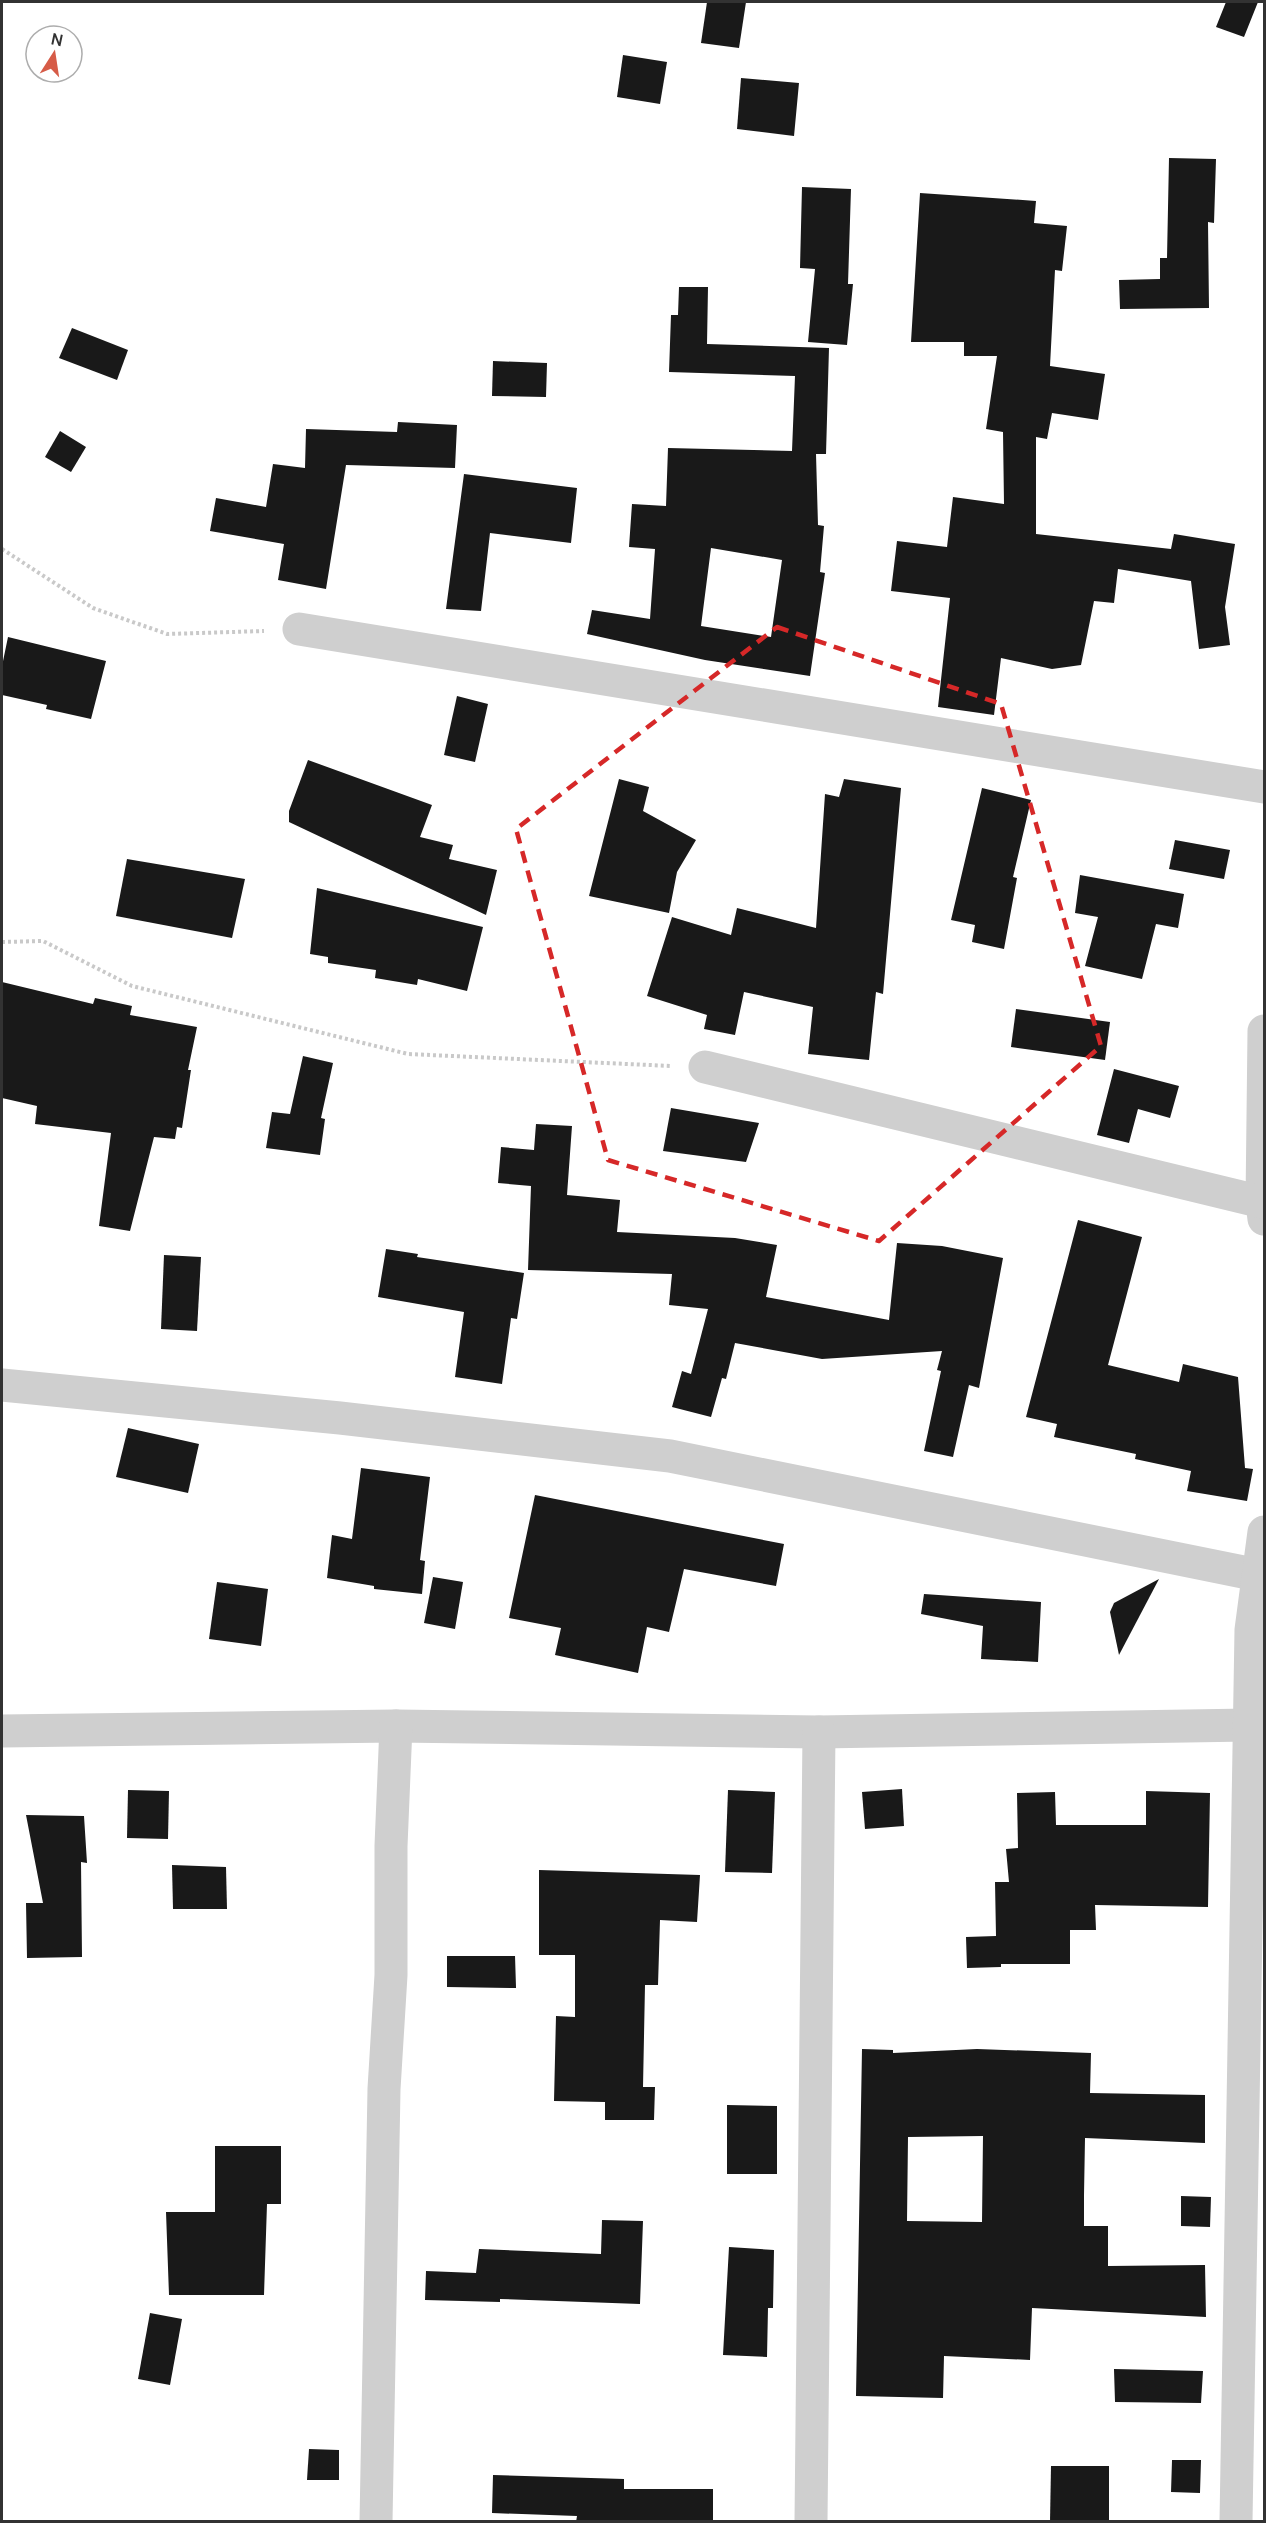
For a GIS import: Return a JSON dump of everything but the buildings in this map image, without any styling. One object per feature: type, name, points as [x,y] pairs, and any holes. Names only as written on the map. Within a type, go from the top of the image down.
[{"type":"street","points":[[299,629],[1264,787]]},
{"type":"street","points":[[705,1067],[1263,1211],[1264,1031]]},
{"type":"street","points":[[2,1385],[340,1418],[670,1456],[1258,1575]]},
{"type":"street","points":[[1236,2522],[1253,2207],[1249,1725],[1251,1630],[1264,1532]]},
{"type":"street","points":[[2,1731],[396,1726],[819,1732],[1249,1725]]},
{"type":"street","points":[[376,2522],[384,2100],[391,1975],[391,1846],[396,1726]]},
{"type":"street","points":[[811,2522],[819,1732]]},
{"type":"path","points":[[2,549],[93,608],[167,634],[299,629]]},
{"type":"path","points":[[2,942],[43,940],[132,986],[408,1054],[705,1067]]},
{"type":"highlighted area","points":[[777,627],[1001,704],[1101,1046],[879,1241],[608,1160],[516,829]]}]
